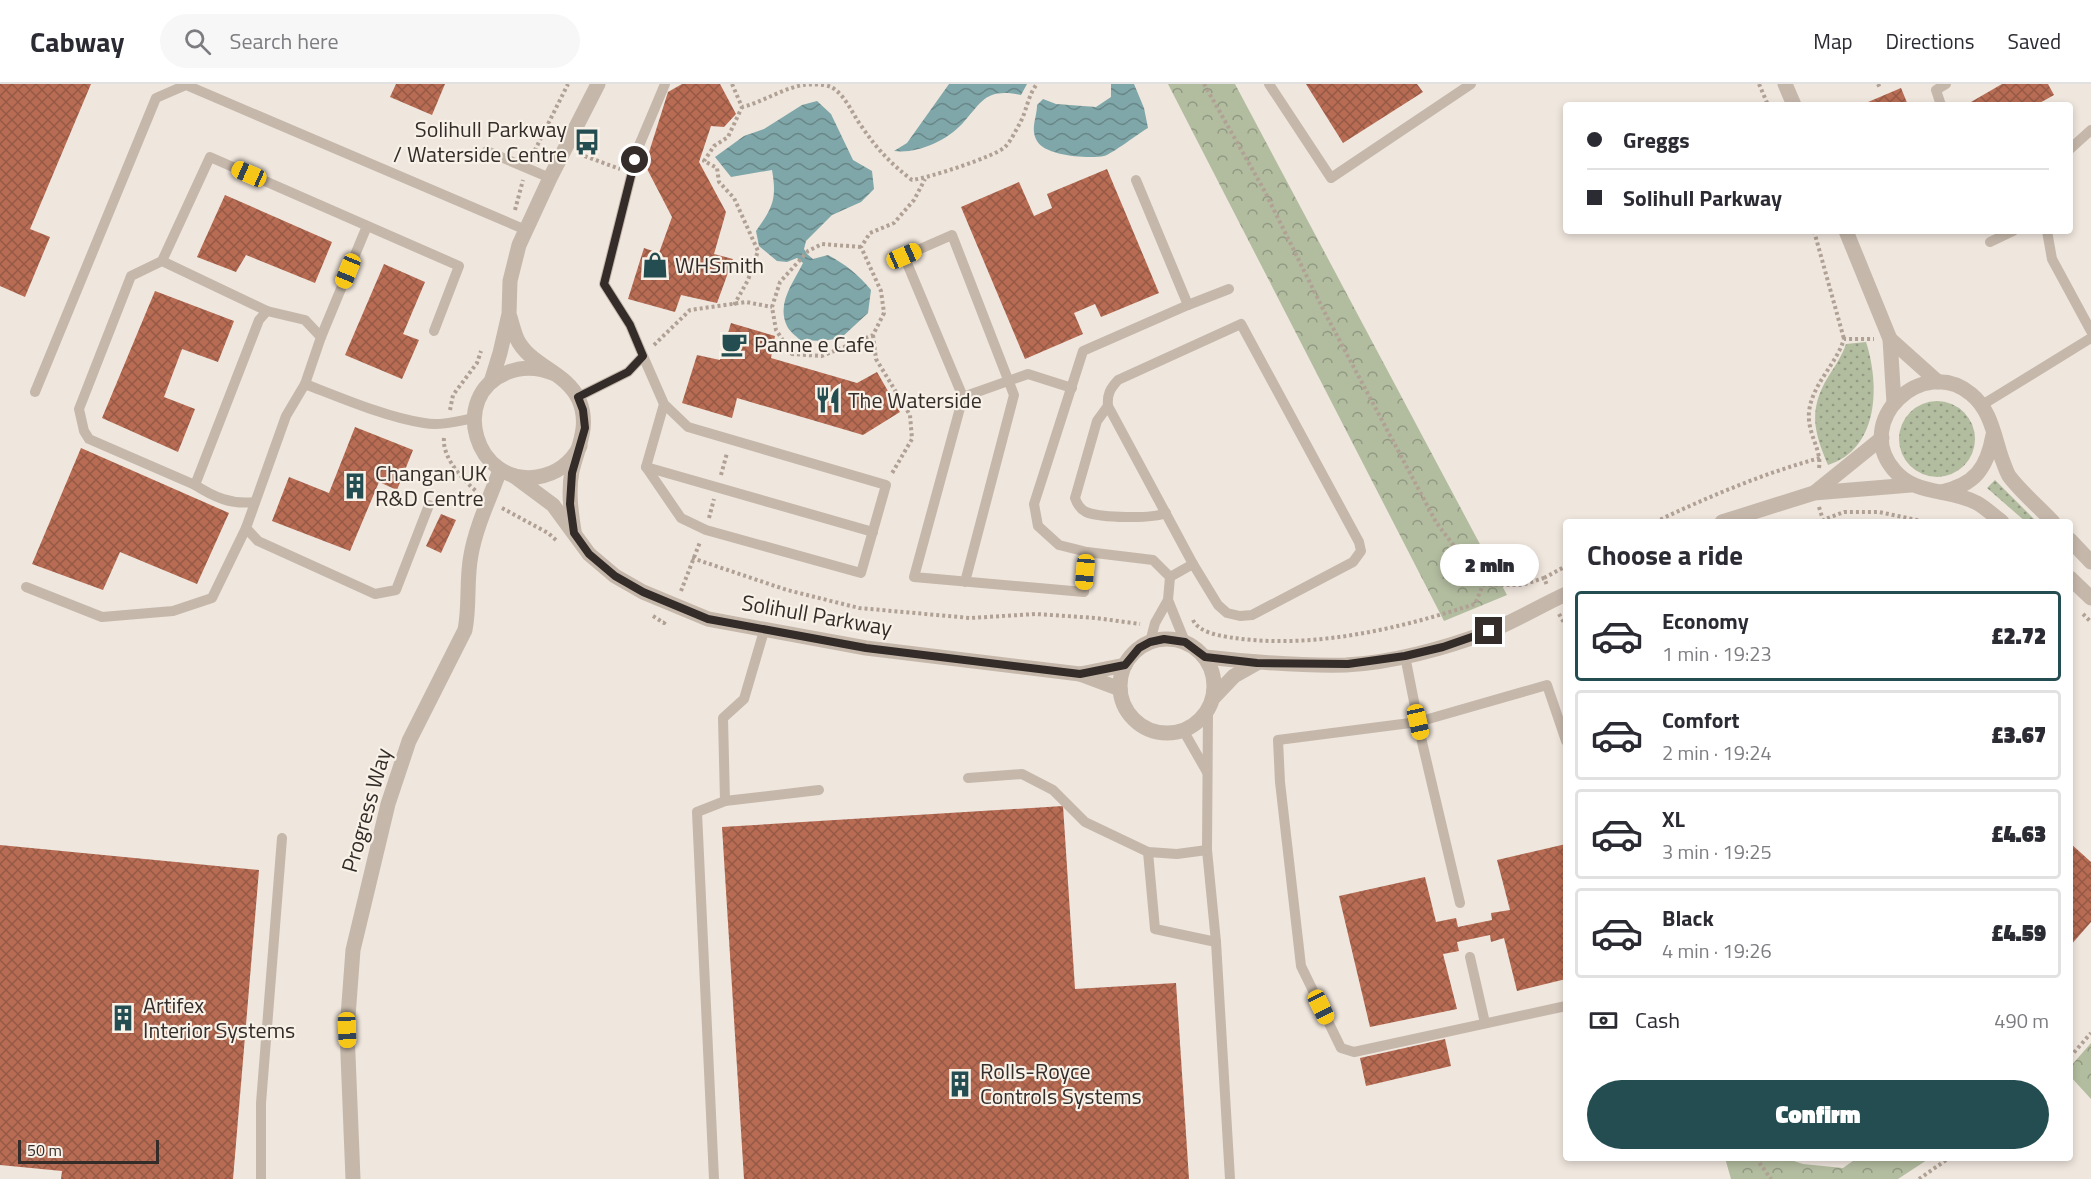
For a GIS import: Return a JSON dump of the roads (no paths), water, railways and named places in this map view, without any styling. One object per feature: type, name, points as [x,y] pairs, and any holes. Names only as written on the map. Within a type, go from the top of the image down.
[{"type":"street","points":[[491,382],[501,353],[509,314],[510,281],[519,245],[519,227],[550,178],[598,84]]},
{"type":"street","points":[[1785,84],[1793,102]]},
{"type":"street","points":[[1847,234],[1890,339],[1894,403]]},
{"type":"street","points":[[509,314],[517,340],[533,358],[571,386],[583,410],[585,428],[571,483],[570,504],[574,533]]},
{"type":"street","points":[[1890,339],[1938,382]]},
{"type":"street","points":[[555,374],[533,368],[516,369],[491,382],[482,392],[476,405],[474,418],[477,441],[485,456],[507,473],[531,478],[546,476],[561,468],[574,456],[580,446]]},
{"type":"street","points":[[1998,519],[1976,502],[1911,485],[1891,467],[1885,455],[1882,438],[1885,418],[1894,403],[1906,391],[1920,385],[1938,382],[1955,385],[1971,393],[1983,405],[1990,418],[1993,435],[2008,475],[2050,519]]},
{"type":"street","points":[[1940,492],[1963,485],[1981,471],[1990,454],[1993,435]]},
{"type":"street","points":[[1814,493],[1882,438]]},
{"type":"street","name":"Progress Way","points":[[353,1179],[347,1030],[353,950],[388,804],[409,741],[465,630],[469,611],[470,557],[475,538],[490,500],[507,473]]},
{"type":"street","name":"Solihull Parkway","points":[[507,473],[553,505],[589,554],[615,576],[675,606],[708,619],[764,631],[878,649],[1080,674],[1120,689]]},
{"type":"street","points":[[1732,519],[1814,493],[1911,485]]},
{"type":"street","points":[[2073,543],[2091,562]]},
{"type":"street","points":[[2073,581],[2091,598]]},
{"type":"street","points":[[1257,663],[1234,676],[1198,723],[1169,734],[1154,732],[1140,725],[1129,714],[1122,700],[1120,689],[1125,665],[1139,648],[1150,642],[1164,639],[1185,642],[1205,657],[1257,663],[1348,664],[1405,656],[1443,647],[1489,631],[1559,597]]},
{"type":"street","points":[[1205,657],[1214,680],[1211,704]]},
{"type":"street","name":"Solihull Parkway","points":[[1080,674],[1125,665]]},
{"type":"lane","points":[[646,467],[681,518],[706,530],[861,573],[886,485],[688,427],[664,404],[630,325],[604,284],[638,148],[665,84]]},
{"type":"lane","points":[[1269,84],[1330,178],[1471,84]]},
{"type":"lane","points":[[1447,84],[1455,95]]},
{"type":"lane","points":[[1940,102],[1936,90],[1946,84]]},
{"type":"lane","points":[[35,392],[156,98],[186,86],[519,227]]},
{"type":"lane","points":[[2073,146],[2091,130]]},
{"type":"lane","points":[[487,151],[550,178]]},
{"type":"lane","points":[[255,502],[239,504],[215,498],[195,485],[89,439],[84,431],[79,409],[131,276],[162,261],[210,157],[459,266],[435,331]]},
{"type":"lane","points":[[1136,180],[1188,305]]},
{"type":"lane","points":[[26,587],[102,617],[173,610],[212,598],[246,528],[286,416],[305,384],[321,337],[367,226]]},
{"type":"lane","points":[[1990,242],[2007,234]]},
{"type":"lane","points":[[2048,234],[2052,258],[2091,331]]},
{"type":"lane","points":[[965,582],[1014,395],[952,235],[904,256],[963,397],[914,577],[965,582],[1084,592],[1087,552]]},
{"type":"lane","points":[[162,261],[267,311],[305,320],[321,337]]},
{"type":"lane","points":[[1150,642],[1155,623],[1168,600],[1170,577],[1153,560],[1087,552],[1059,545],[1038,526],[1034,504],[1083,351],[1229,289]]},
{"type":"lane","points":[[195,485],[259,320],[267,311]]},
{"type":"lane","points":[[1241,324],[1359,542],[1361,552],[1353,562],[1252,615],[1240,616],[1227,613],[1218,605],[1166,513],[1108,406],[1107,397],[1110,389],[1118,380],[1241,324]]},
{"type":"lane","points":[[1983,405],[2091,338]]},
{"type":"lane","points":[[578,397],[628,372],[643,356]]},
{"type":"lane","points":[[963,397],[1028,374],[1072,388]]},
{"type":"lane","points":[[305,384],[394,416],[425,424],[474,418]]},
{"type":"lane","points":[[646,467],[664,404]]},
{"type":"lane","points":[[1108,406],[1097,421],[1075,498],[1076,504],[1087,513],[1097,514],[1139,518],[1166,513]]},
{"type":"lane","points":[[646,467],[873,532]]},
{"type":"lane","points":[[246,528],[258,541],[375,594],[396,590],[429,505]]},
{"type":"lane","points":[[1170,577],[1193,564]]},
{"type":"lane","points":[[1168,600],[1185,642]]},
{"type":"lane","points":[[725,801],[723,718],[744,699],[764,631]]},
{"type":"lane","points":[[1405,656],[1460,903]]},
{"type":"lane","points":[[1563,732],[1548,685],[1418,722],[1278,740],[1280,782],[1301,966],[1341,1048],[1354,1052],[1563,1007]]},
{"type":"lane","points":[[1211,704],[1207,772],[1208,850],[1216,942],[1230,1179]]},
{"type":"lane","points":[[1183,730],[1207,772]]},
{"type":"lane","points":[[968,778],[1022,774],[1053,790],[1085,822],[1148,852],[1177,854],[1208,850]]},
{"type":"lane","points":[[714,1179],[705,1025],[697,812],[725,801],[819,790]]},
{"type":"lane","points":[[261,1179],[261,1103],[282,838]]},
{"type":"lane","points":[[1148,852],[1155,929],[1216,942]]},
{"type":"lane","points":[[1470,957],[1485,1023]]},
{"type":"water","points":[[949,84],[1027,84],[1021,95],[1000,93],[986,98],[962,124],[940,141],[912,150],[894,151],[907,143]]},
{"type":"water","points":[[1111,84],[1134,84],[1144,108],[1148,128],[1119,148],[1097,157],[1078,157],[1058,153],[1042,146],[1037,141],[1034,123],[1037,105],[1043,99],[1056,104],[1096,107],[1111,97]]},
{"type":"water","points":[[817,101],[831,114],[853,160],[872,171],[874,189],[861,202],[832,215],[806,241],[804,249],[813,259],[828,255],[851,270],[871,290],[868,313],[841,338],[822,341],[800,340],[788,328],[784,317],[785,301],[803,263],[797,258],[787,262],[777,261],[759,246],[756,231],[770,209],[774,196],[772,170],[731,177],[715,157],[744,136],[764,129],[802,105]]},
{"type":"place","name":"Solihull Parkway / Waterside Centre","points":[[587,142]]},
{"type":"place","name":"WHSmith","points":[[655,265]]},
{"type":"place","name":"Panne e Cafe","points":[[734,344]]},
{"type":"place","name":"The Waterside","points":[[828,400]]},
{"type":"place","name":"Changan UK R&D Centre","points":[[355,486]]},
{"type":"place","name":"Artifex Interior Systems","points":[[123,1018]]},
{"type":"place","name":"Rolls-Royce Controls Systems","points":[[960,1084]]}]
